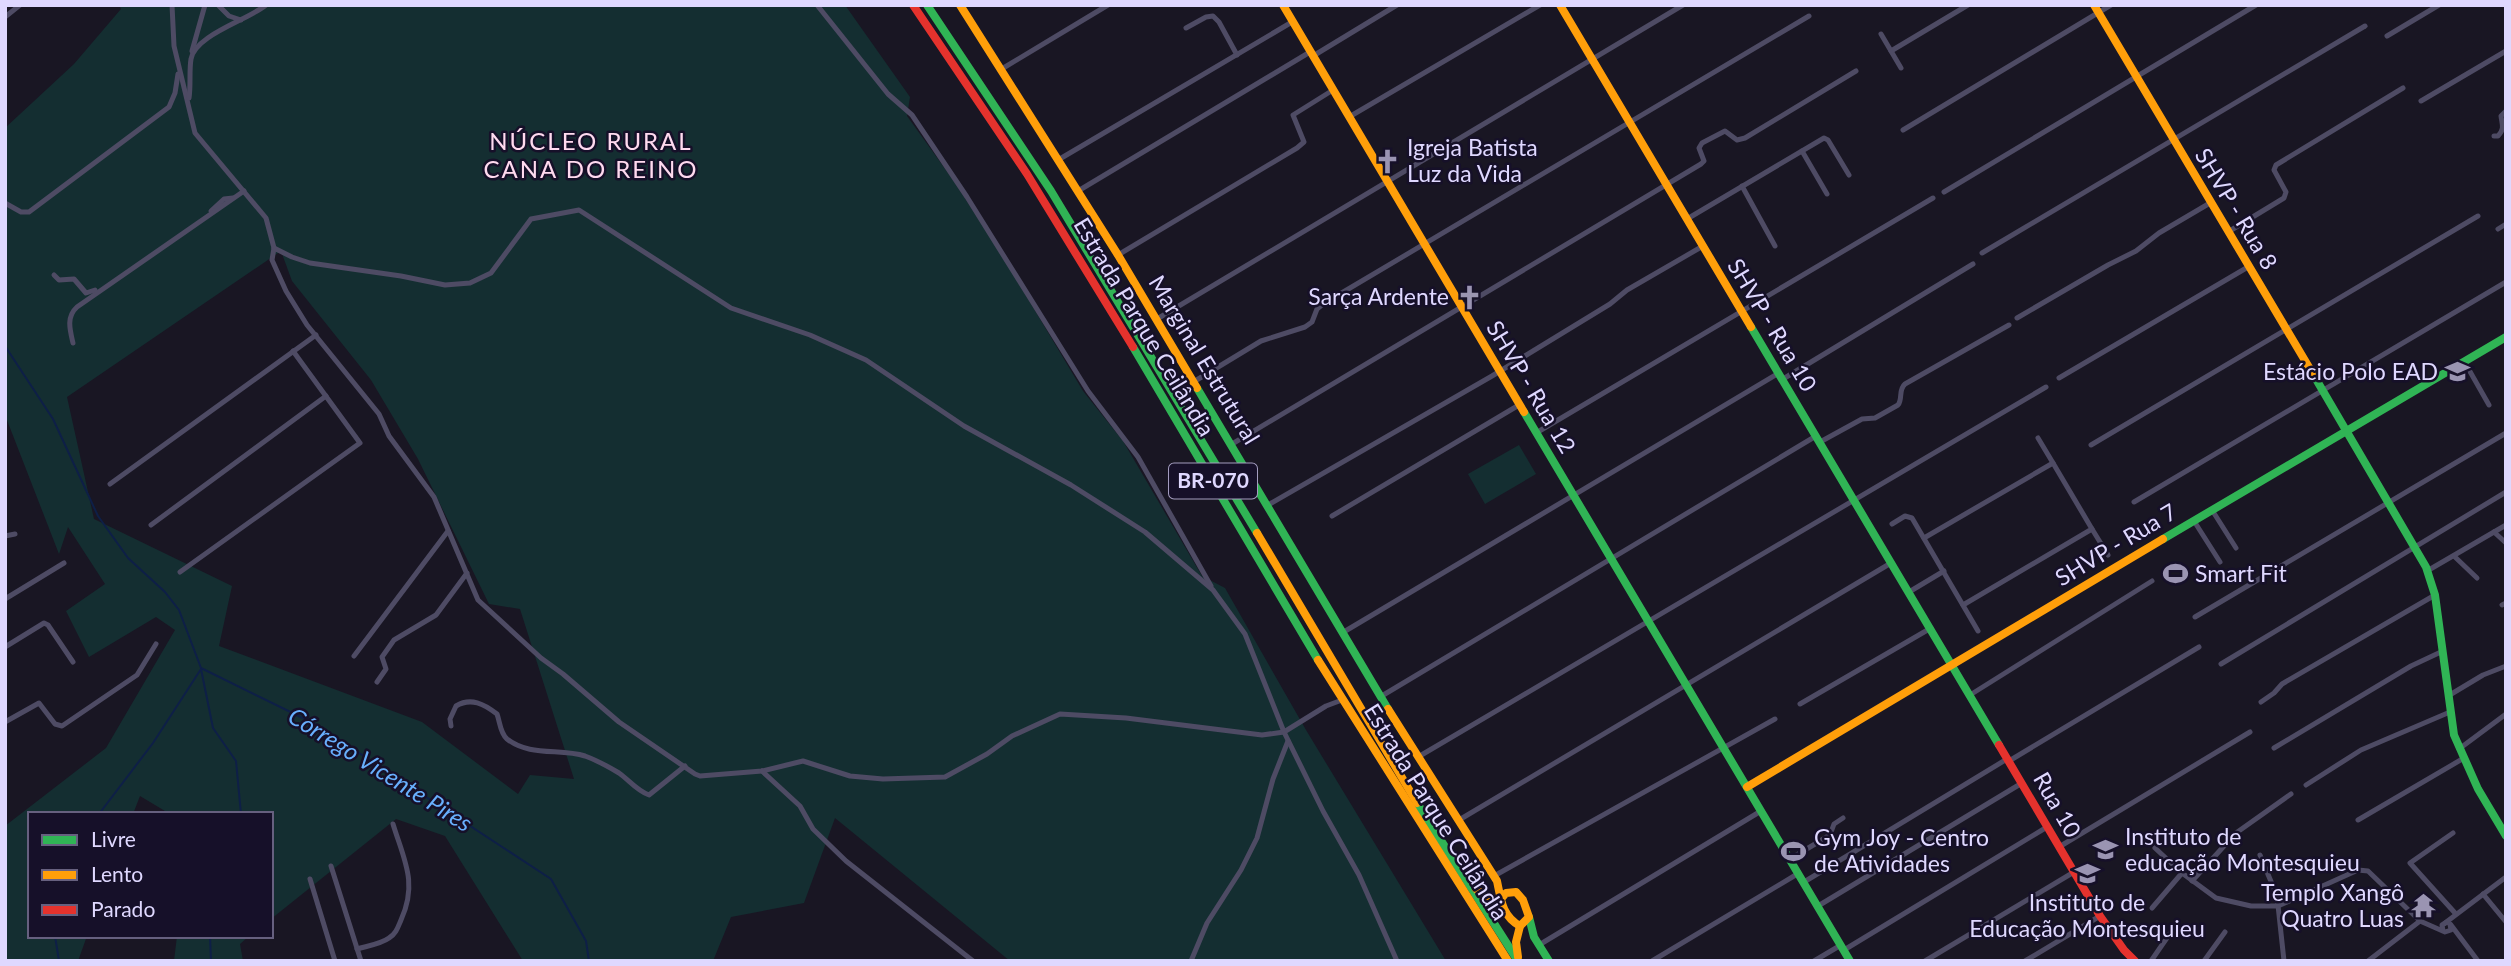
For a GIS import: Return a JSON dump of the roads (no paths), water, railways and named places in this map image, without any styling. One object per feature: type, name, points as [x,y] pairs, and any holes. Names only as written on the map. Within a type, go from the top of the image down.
[{"type":"main road","name":"Estrada Parque Ceilândia","points":[[914,5],[973,89],[1079,255],[1342,700],[1508,961]]},
{"type":"main road","name":"Estrada Parque Ceilândia","points":[[927,5],[1089,249],[1395,766],[1518,958]]},
{"type":"main road","name":"SHVP - Rua 12","points":[[1283,5],[1850,961]]},
{"type":"main road","name":"SHVP - Rua 10","points":[[1560,5],[1951,664]]},
{"type":"main road","name":"Marginal Estrutural","points":[[963,6],[1000,70],[1195,381],[1380,697],[1496,880],[1500,900]]},
{"type":"main road","name":"SHVP - Rua 8","points":[[2096,9],[2348,431],[2427,571],[2435,595],[2449,712],[2459,749],[2506,836]]},
{"type":"main road","name":"SHVP - Rua 7","points":[[1747,787],[2326,441],[2348,431],[2362,420],[2506,337]]},
{"type":"main road","name":"Rua 10","points":[[1951,664],[2099,916],[2135,961]]},
{"type":"main road","points":[[1478,891],[1489,890],[1496,880]]},
{"type":"main road","name":"Marginal Estrutural","points":[[1496,880],[1511,891]]},
{"type":"main road","points":[[1469,882],[1478,891],[1500,900],[1508,919],[1536,939]]},
{"type":"main road","points":[[1500,900],[1503,894],[1511,891],[1520,894],[1528,907],[1536,939],[1549,961]]},
{"type":"main road","points":[[1518,958],[1520,926],[1529,918]]},
{"type":"main road","points":[[1518,958],[1522,939],[1536,939]]},
{"type":"street","points":[[5,17],[20,5]]},
{"type":"street","points":[[172,5],[174,46],[195,134],[266,218],[274,248],[272,260],[286,291],[307,325],[379,414],[389,436],[434,497],[478,600],[541,658],[619,722],[700,776],[762,771],[803,761],[850,776],[908,779],[945,777],[987,754],[1012,736],[1060,714],[1126,718],[1262,736],[1284,732],[1326,706],[1342,700]]},
{"type":"street","points":[[189,103],[191,57],[205,5]]},
{"type":"street","points":[[218,5],[229,16],[241,20]]},
{"type":"street","points":[[191,57],[195,49],[209,38],[266,5]]},
{"type":"street","points":[[817,5],[888,94],[912,115],[1007,260],[1088,391],[1138,457],[1213,590],[1245,634],[1284,732],[1323,811],[1359,875],[1397,961]]},
{"type":"street","points":[[1000,70],[1108,5]]},
{"type":"street","points":[[1078,191],[1397,5]]},
{"type":"street","points":[[1349,117],[1540,5]]},
{"type":"street","points":[[1157,319],[1683,5]]},
{"type":"street","points":[[1891,51],[1968,5]]},
{"type":"street","points":[[1903,131],[2096,9],[2111,5]]},
{"type":"street","points":[[1944,192],[2256,5]]},
{"type":"street","points":[[2387,36],[2439,5]]},
{"type":"street","points":[[1185,28],[1213,16],[1237,55]]},
{"type":"street","points":[[1195,381],[1261,341],[1305,327],[1323,304],[1809,16]]},
{"type":"street","points":[[1058,160],[1292,22]]},
{"type":"street","points":[[1982,253],[2365,26]]},
{"type":"street","points":[[1881,34],[1901,68]]},
{"type":"street","points":[[2421,101],[2506,51]]},
{"type":"street","points":[[5,204],[21,212],[29,212],[169,107],[179,71]]},
{"type":"street","points":[[1232,444],[1703,163],[1699,148],[1702,143],[1725,131],[1737,140],[1745,138],[1856,71]]},
{"type":"street","points":[[2227,232],[2284,198],[2286,192],[2274,168],[2279,162],[2403,88]]},
{"type":"street","points":[[1118,255],[1297,148],[1304,142],[1293,115],[1333,90]]},
{"type":"street","points":[[2494,136],[2502,132],[2501,116],[2506,111]]},
{"type":"street","points":[[1687,219],[1822,139],[1827,139],[1849,175]]},
{"type":"street","points":[[1802,151],[1827,194]]},
{"type":"street","points":[[1742,186],[1775,246]]},
{"type":"street","points":[[73,343],[69,320],[71,312],[244,191]]},
{"type":"street","points":[[54,275],[59,280],[74,279],[83,291],[90,293],[211,211],[224,199],[233,198]]},
{"type":"street","points":[[1536,433],[1933,198]]},
{"type":"street","points":[[2017,318],[2136,251],[2159,233],[2210,203]]},
{"type":"street","points":[[274,248],[310,262],[445,285],[470,283],[491,273],[531,219],[579,210],[731,308],[810,335],[866,360],[964,426],[1071,485],[1145,532],[1213,590]]},
{"type":"street","points":[[2091,444],[2478,216]]},
{"type":"street","points":[[2498,229],[2506,224]]},
{"type":"street","points":[[1268,505],[1500,371],[1611,304],[1627,290],[1703,246]]},
{"type":"street","points":[[1342,633],[1973,264]]},
{"type":"street","points":[[2059,378],[2248,267]]},
{"type":"street","points":[[2133,502],[2506,282]]},
{"type":"street","points":[[1380,697],[1818,439],[1862,419],[1875,418],[1898,405],[1905,384],[2009,325]]},
{"type":"street","points":[[110,484],[316,335]]},
{"type":"street","points":[[180,572],[360,443],[293,351]]},
{"type":"street","points":[[2464,361],[2489,405]]},
{"type":"street","points":[[1418,757],[2046,387]]},
{"type":"street","points":[[151,525],[326,396]]},
{"type":"street","points":[[1332,516],[1519,405]]},
{"type":"street","points":[[2195,617],[2506,433]]},
{"type":"street","points":[[2038,438],[2108,555]]},
{"type":"street","points":[[1924,538],[2053,463]]},
{"type":"street","points":[[2221,664],[2506,492]]},
{"type":"street","points":[[2213,510],[2236,548]]},
{"type":"street","points":[[1892,524],[1909,516],[1979,631]]},
{"type":"street","points":[[2194,521],[2220,562]]},
{"type":"street","points":[[2427,571],[2506,525]]},
{"type":"street","points":[[1964,605],[2092,529]]},
{"type":"street","points":[[354,656],[448,531]]},
{"type":"street","points":[[2494,533],[2506,543]]},
{"type":"street","points":[[5,536],[15,534]]},
{"type":"street","points":[[2455,557],[2477,578]]},
{"type":"street","points":[[5,599],[64,563]]},
{"type":"street","points":[[1459,820],[1891,563]]},
{"type":"street","points":[[1909,593],[1944,571]]},
{"type":"street","points":[[377,682],[386,669],[382,657],[389,644],[436,615],[467,573]]},
{"type":"street","points":[[1970,695],[2152,580]]},
{"type":"street","points":[[2260,702],[2282,684],[2435,595]]},
{"type":"street","points":[[5,647],[44,623],[73,662]]},
{"type":"street","points":[[1800,704],[1931,628]]},
{"type":"street","points":[[5,722],[39,703],[55,724],[62,726],[137,675],[156,644]]},
{"type":"street","points":[[1804,882],[2199,648]]},
{"type":"street","points":[[2274,748],[2411,666],[2442,651]]},
{"type":"street","points":[[2448,696],[2483,675],[2506,666]]},
{"type":"street","points":[[451,726],[450,719],[456,706],[474,702],[497,714],[502,732],[516,744],[536,751],[584,756],[620,774],[649,795],[685,766]]},
{"type":"street","points":[[2306,785],[2361,750],[2449,712]]},
{"type":"street","points":[[2459,749],[2505,718]]},
{"type":"street","points":[[1496,880],[1775,719]]},
{"type":"street","points":[[2059,847],[2250,732]]},
{"type":"street","points":[[1191,961],[1207,923],[1241,870],[1257,838],[1273,779],[1289,740]]},
{"type":"street","points":[[2358,820],[2464,758]]},
{"type":"street","points":[[762,771],[800,806],[813,829],[846,860],[973,961]]},
{"type":"street","points":[[1818,906],[2022,783]]},
{"type":"street","points":[[2192,881],[2236,833],[2291,794]]},
{"type":"street","points":[[1536,939],[1761,811]]},
{"type":"street","points":[[1790,859],[1830,835],[1834,824],[1843,818]]},
{"type":"street","points":[[357,948],[388,940],[395,933],[411,891],[409,874],[393,824]]},
{"type":"street","points":[[1814,961],[1843,948],[2047,827]]},
{"type":"street","points":[[2453,833],[2410,864],[2454,914]]},
{"type":"street","points":[[2155,848],[2192,881],[2224,901],[2260,906],[2278,906],[2364,869],[2374,875],[2420,920],[2463,939]]},
{"type":"street","points":[[2260,855],[2273,885],[2278,906],[2284,961]]},
{"type":"street","points":[[331,866],[361,961]]},
{"type":"street","points":[[1925,961],[2074,872]]},
{"type":"street","points":[[1652,961],[1799,873]]},
{"type":"street","points":[[2152,908],[2182,873]]},
{"type":"street","points":[[2447,924],[2454,914],[2506,877]]},
{"type":"street","points":[[310,878],[335,961]]},
{"type":"street","points":[[2483,894],[2506,922]]},
{"type":"street","points":[[2025,961],[2099,916]]},
{"type":"street","points":[[2368,961],[2420,920]]},
{"type":"street","points":[[2445,932],[2451,930],[2447,924]]},
{"type":"street","points":[[2433,925],[2447,924],[2463,939],[2478,961]]},
{"type":"street","points":[[2151,961],[2171,932]]},
{"type":"street","points":[[2204,961],[2225,932]]},
{"type":"waterway","name":"Córrego Vicente Pires","points":[[5,346],[53,419],[98,516],[128,558],[165,592],[179,610],[201,668],[315,724],[551,879],[586,941],[589,961]]},
{"type":"waterway","points":[[201,669],[213,728],[236,761],[241,812]]},
{"type":"waterway","points":[[101,812],[153,743],[201,669]]},
{"type":"waterway","points":[[55,938],[59,961]]},
{"type":"waterway","points":[[210,938],[211,961]]},
{"type":"place","name":"Igreja Batista Luz da Vida","points":[[1387,161]]},
{"type":"place","name":"Sarça Ardente","points":[[1469,297]]},
{"type":"place","name":"Estácio Polo EAD","points":[[2458,372]]},
{"type":"place","name":"Smart Fit","points":[[2175,574]]},
{"type":"place","name":"Instituto de educação Montesquieu","points":[[2105,850]]},
{"type":"place","name":"Gym Joy - Centro de Atividades","points":[[1794,851]]},
{"type":"place","name":"Instituto de Educação Montesquieu","points":[[2087,873]]},
{"type":"place","name":"Templo Xangô Quatro Luas","points":[[2424,906]]},
{"type":"district","name":"NÚCLEO RURAL CANA DO REINO","points":[[591,156]]}]
